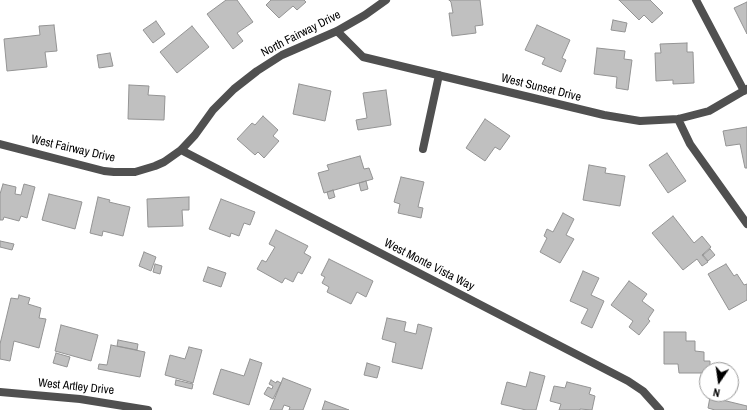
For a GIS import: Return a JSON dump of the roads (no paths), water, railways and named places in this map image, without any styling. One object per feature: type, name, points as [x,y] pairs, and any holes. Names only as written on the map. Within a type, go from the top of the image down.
[{"type":"street","name":"North Fairway Drive","points":[[213,110],[234,89],[257,71],[282,55],[337,31],[365,15],[386,0]]},
{"type":"street","points":[[696,0],[745,90]]},
{"type":"street","name":"West Sunset Drive","points":[[337,31],[364,57],[604,115],[640,121],[678,119],[709,111],[745,90]]},
{"type":"street","points":[[423,149],[439,75]]},
{"type":"street","name":"West Fairway Drive","points":[[0,144],[94,169],[114,172],[135,172],[164,162],[181,150],[195,135],[213,110]]},
{"type":"street","points":[[678,119],[690,144],[747,224]]},
{"type":"street","name":"West Monte Vista Way","points":[[181,150],[628,381],[650,397],[660,410]]},
{"type":"street","name":"West Artley Drive","points":[[0,392],[80,399],[137,407],[148,410]]}]
